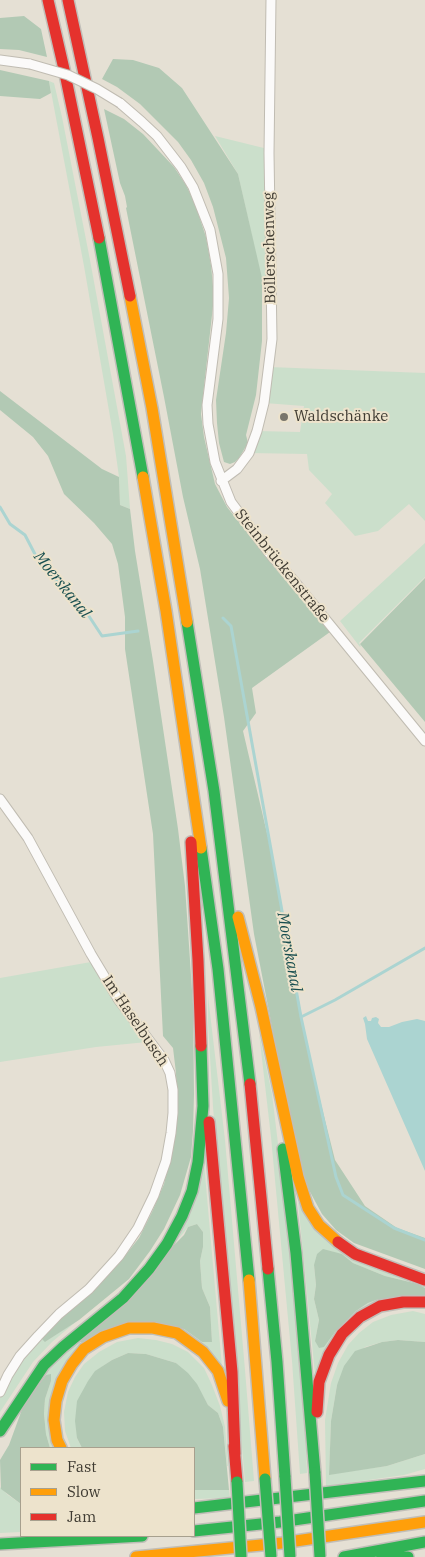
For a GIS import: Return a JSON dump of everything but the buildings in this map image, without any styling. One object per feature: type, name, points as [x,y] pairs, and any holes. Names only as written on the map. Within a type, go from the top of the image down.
[{"type":"highway","points":[[48,0],[95,217],[134,426],[166,611],[194,796],[221,997],[256,1358],[271,1557]]},
{"type":"highway","points":[[68,0],[98,138],[150,399],[213,782],[257,1147],[277,1362],[290,1557]]},
{"type":"highway","points":[[0,1431],[44,1365],[123,1298],[149,1269],[167,1244],[182,1216],[192,1191],[198,1162],[203,1106],[191,842],[194,796]]},
{"type":"highway","points":[[223,855],[261,1007],[298,1177],[308,1208],[319,1225],[332,1238],[355,1254],[425,1280]]},
{"type":"highway","points":[[261,1007],[280,1125],[296,1253],[320,1557]]},
{"type":"highway","points":[[202,1061],[232,1372],[234,1454]]},
{"type":"highway","points":[[313,1453],[319,1382],[329,1355],[342,1334],[360,1317],[380,1306],[403,1302],[425,1302]]},
{"type":"highway","points":[[60,1447],[57,1440],[54,1420],[56,1401],[62,1381],[84,1349],[103,1337],[129,1328],[153,1328],[177,1334],[203,1352],[218,1371],[228,1396],[241,1557]]},
{"type":"highway","points":[[352,1489],[425,1474]]},
{"type":"highway","points":[[195,1507],[425,1481]]},
{"type":"highway","points":[[195,1531],[280,1522],[425,1501]]},
{"type":"highway","points":[[136,1557],[282,1542],[425,1522]]},
{"type":"highway","points":[[0,1538],[20,1536]]},
{"type":"highway","points":[[0,1544],[124,1537]]},
{"type":"highway","points":[[345,1557],[425,1542]]},
{"type":"highway","points":[[345,1557],[364,1557]]},
{"type":"highway","points":[[382,1557],[408,1557]]},
{"type":"street","name":"Böllerschenweg","points":[[221,480],[237,469],[249,453],[257,432],[264,403],[272,339],[269,152],[271,0]]},
{"type":"street","name":"Steinbrückenstraße","points":[[0,60],[30,64],[68,75],[97,89],[120,104],[142,122],[157,136],[181,167],[194,188],[210,230],[218,274],[218,310],[207,405],[214,462],[221,480],[231,502],[264,546],[425,741]]},
{"type":"street","name":"Im Haselbusch","points":[[0,799],[28,838],[91,954],[118,999],[164,1060],[170,1074],[173,1090],[173,1112],[172,1133],[166,1161],[154,1195],[138,1228],[119,1256],[89,1289],[59,1314],[16,1362],[0,1392]]},
{"type":"green space","points":[[24,16],[41,29],[47,57],[19,50],[0,49],[0,18]]},
{"type":"green space","points":[[113,59],[133,60],[159,68],[182,88],[238,174],[262,278],[262,341],[256,395],[246,435],[248,443],[239,458],[230,464],[224,462],[219,443],[217,423],[216,400],[229,298],[226,258],[213,207],[204,183],[178,142],[140,104],[117,87],[102,79]]},
{"type":"green space","points":[[0,70],[49,81],[51,93],[40,99],[0,96]]},
{"type":"green space","points":[[49,81],[54,83],[62,117],[90,260],[126,456],[130,509],[120,505],[119,477],[113,434]]},
{"type":"green space","points":[[104,109],[124,119],[143,134],[174,167],[186,185],[195,204],[206,237],[214,297],[201,414],[204,437],[215,484],[227,507],[274,567],[330,632],[252,688],[256,713],[243,731],[270,846],[310,1060],[335,1160],[365,1206],[397,1228],[425,1238],[425,1269],[354,1243],[336,1230],[322,1214],[309,1190],[300,1163],[254,934],[224,717],[200,569],[183,497],[125,196],[120,183]]},
{"type":"green space","points":[[215,136],[272,150],[272,296],[261,277],[238,174]]},
{"type":"green space","points":[[269,367],[425,373],[425,521],[409,504],[378,531],[355,536],[325,503],[332,494],[309,470],[307,454],[249,453],[257,431],[300,432],[304,406],[264,403]]},
{"type":"green space","points":[[0,391],[102,469],[119,477],[120,505],[130,509],[178,829],[185,886],[193,1005],[193,1131],[191,1157],[180,1195],[164,1229],[129,1279],[79,1320],[45,1342],[42,1339],[61,1317],[120,1262],[139,1238],[152,1212],[164,1184],[171,1153],[177,1116],[176,1073],[173,1048],[163,1036],[153,834],[125,649],[125,617],[118,564],[112,544],[94,523],[64,494],[48,456],[33,437],[0,410]]},
{"type":"green space","points":[[425,543],[425,577],[359,643],[360,647],[340,621]]},
{"type":"green space","points":[[425,578],[425,722],[360,644]]},
{"type":"green space","points":[[91,962],[147,1042],[96,1047],[0,1062],[0,978]]},
{"type":"green space","points":[[208,996],[225,1140],[254,1481],[245,1482],[213,1107]]},
{"type":"green space","points":[[259,1033],[272,1094],[289,1235],[305,1423],[307,1473],[300,1474],[292,1361],[271,1137]]},
{"type":"green space","points":[[204,1163],[222,1367],[202,1345],[158,1323],[184,1329],[202,1342],[212,1342],[210,1307],[202,1288],[200,1261],[203,1247],[203,1232],[197,1224],[188,1227],[176,1242],[188,1218]]},
{"type":"green space","points":[[298,1202],[316,1227],[425,1285],[425,1288],[418,1284],[385,1276],[353,1263],[342,1254],[330,1251],[314,1265],[316,1285],[314,1299],[319,1320],[315,1341],[335,1332],[356,1311],[368,1303],[379,1299],[382,1302],[315,1374]]},
{"type":"green space","points":[[197,1224],[203,1232],[203,1247],[200,1261],[202,1288],[210,1307],[212,1342],[202,1342],[184,1329],[158,1323],[85,1342],[77,1342],[184,1235],[188,1227]]},
{"type":"green space","points":[[323,1249],[342,1254],[353,1263],[385,1276],[418,1284],[425,1288],[425,1299],[379,1299],[368,1303],[356,1311],[335,1332],[324,1347],[319,1348],[315,1341],[319,1320],[314,1299],[316,1285],[314,1265],[317,1254]]},
{"type":"green space","points":[[413,1311],[425,1314],[425,1342],[398,1340],[365,1347],[337,1385],[331,1421],[329,1474],[387,1466],[425,1454],[425,1469],[404,1475],[326,1486],[325,1420],[331,1383],[338,1363],[348,1345],[373,1322],[391,1315]]},
{"type":"green space","points":[[61,1317],[45,1342],[78,1320],[52,1342],[33,1362],[0,1412],[0,1398],[18,1366],[35,1341]]},
{"type":"green space","points":[[138,1338],[172,1344],[188,1352],[204,1368],[220,1406],[225,1427],[228,1466],[223,1427],[218,1413],[208,1405],[176,1363],[146,1354],[128,1353],[112,1360],[96,1371],[77,1438],[82,1447],[71,1447],[65,1431],[64,1412],[68,1392],[84,1364],[99,1352],[117,1342]]},
{"type":"green space","points":[[398,1340],[425,1342],[425,1454],[387,1466],[329,1475],[331,1421],[337,1385],[344,1366],[355,1351],[382,1342]]},
{"type":"green space","points":[[77,1342],[85,1342],[68,1361],[56,1447],[50,1447],[44,1414],[45,1399],[51,1381],[46,1375],[49,1368]]},
{"type":"green space","points":[[128,1353],[146,1354],[176,1363],[188,1373],[197,1384],[208,1405],[218,1413],[223,1427],[229,1490],[195,1490],[195,1447],[82,1447],[77,1438],[75,1421],[77,1401],[95,1371],[112,1360]]},
{"type":"green space","points":[[51,1374],[51,1381],[45,1399],[44,1414],[50,1447],[20,1447],[20,1503],[1,1489],[0,1460],[9,1445],[24,1404],[46,1375]]},
{"type":"green space","points":[[0,1487],[20,1503],[20,1532],[0,1533]]},
{"type":"green space","points":[[195,1490],[229,1490],[230,1498],[195,1499]]},
{"type":"water","points":[[366,1016],[368,1021],[376,1017],[379,1019],[378,1023],[381,1027],[389,1027],[417,1019],[425,1021],[425,1171],[367,1039],[363,1018]]},
{"type":"waterway","name":"Moerskanal","points":[[0,507],[10,524],[25,535],[38,560],[52,577],[79,601],[102,636],[138,631]]},
{"type":"waterway","name":"Moerskanal","points":[[223,618],[231,626],[301,1017],[336,1177],[343,1195],[394,1228],[425,1240]]},
{"type":"waterway","points":[[301,1017],[335,1000],[425,948]]},
{"type":"traffic: fast","points":[[99,238],[143,477]]},
{"type":"traffic: fast","points":[[187,622],[214,791],[250,1084]]},
{"type":"traffic: fast","points":[[201,848],[218,969],[249,1280]]},
{"type":"traffic: fast","points":[[0,1431],[44,1365],[123,1298],[149,1269],[167,1244],[182,1216],[192,1191],[198,1162],[203,1106],[201,1046]]},
{"type":"traffic: fast","points":[[283,1149],[296,1253],[315,1473]]},
{"type":"traffic: fast","points":[[268,1269],[285,1477]]},
{"type":"traffic: fast","points":[[315,1473],[320,1557]]},
{"type":"traffic: fast","points":[[285,1477],[290,1557]]},
{"type":"traffic: fast","points":[[265,1479],[271,1557]]},
{"type":"traffic: fast","points":[[195,1508],[425,1481]]},
{"type":"traffic: fast","points":[[237,1482],[241,1557]]},
{"type":"traffic: fast","points":[[195,1531],[280,1522],[425,1501]]},
{"type":"traffic: fast","points":[[0,1544],[124,1537]]},
{"type":"traffic: fast","points":[[344,1557],[425,1542]]},
{"type":"traffic: fast","points":[[382,1557],[408,1557]]},
{"type":"traffic: slow","points":[[130,296],[152,408],[187,622]]},
{"type":"traffic: slow","points":[[143,477],[166,611],[201,848]]},
{"type":"traffic: slow","points":[[238,917],[261,1007],[298,1177],[308,1208],[319,1225],[338,1242]]},
{"type":"traffic: slow","points":[[249,1280],[265,1479]]},
{"type":"traffic: slow","points":[[60,1447],[57,1440],[54,1420],[56,1401],[62,1381],[84,1349],[103,1337],[129,1328],[153,1328],[177,1333],[203,1352],[218,1371],[228,1401]]},
{"type":"traffic: slow","points":[[136,1557],[282,1543],[425,1522]]},
{"type":"traffic: jam","points":[[48,0],[99,238]]},
{"type":"traffic: jam","points":[[68,0],[130,296]]},
{"type":"traffic: jam","points":[[191,842],[201,1046]]},
{"type":"traffic: jam","points":[[250,1084],[268,1269]]},
{"type":"traffic: jam","points":[[209,1122],[232,1372],[235,1454]]},
{"type":"traffic: jam","points":[[338,1242],[355,1254],[425,1280]]},
{"type":"traffic: jam","points":[[317,1412],[319,1382],[329,1355],[342,1334],[360,1317],[380,1306],[403,1302],[425,1302]]},
{"type":"traffic: jam","points":[[234,1446],[237,1482]]},
{"type":"place","name":"Waldschänke","points":[[284,417]]}]
